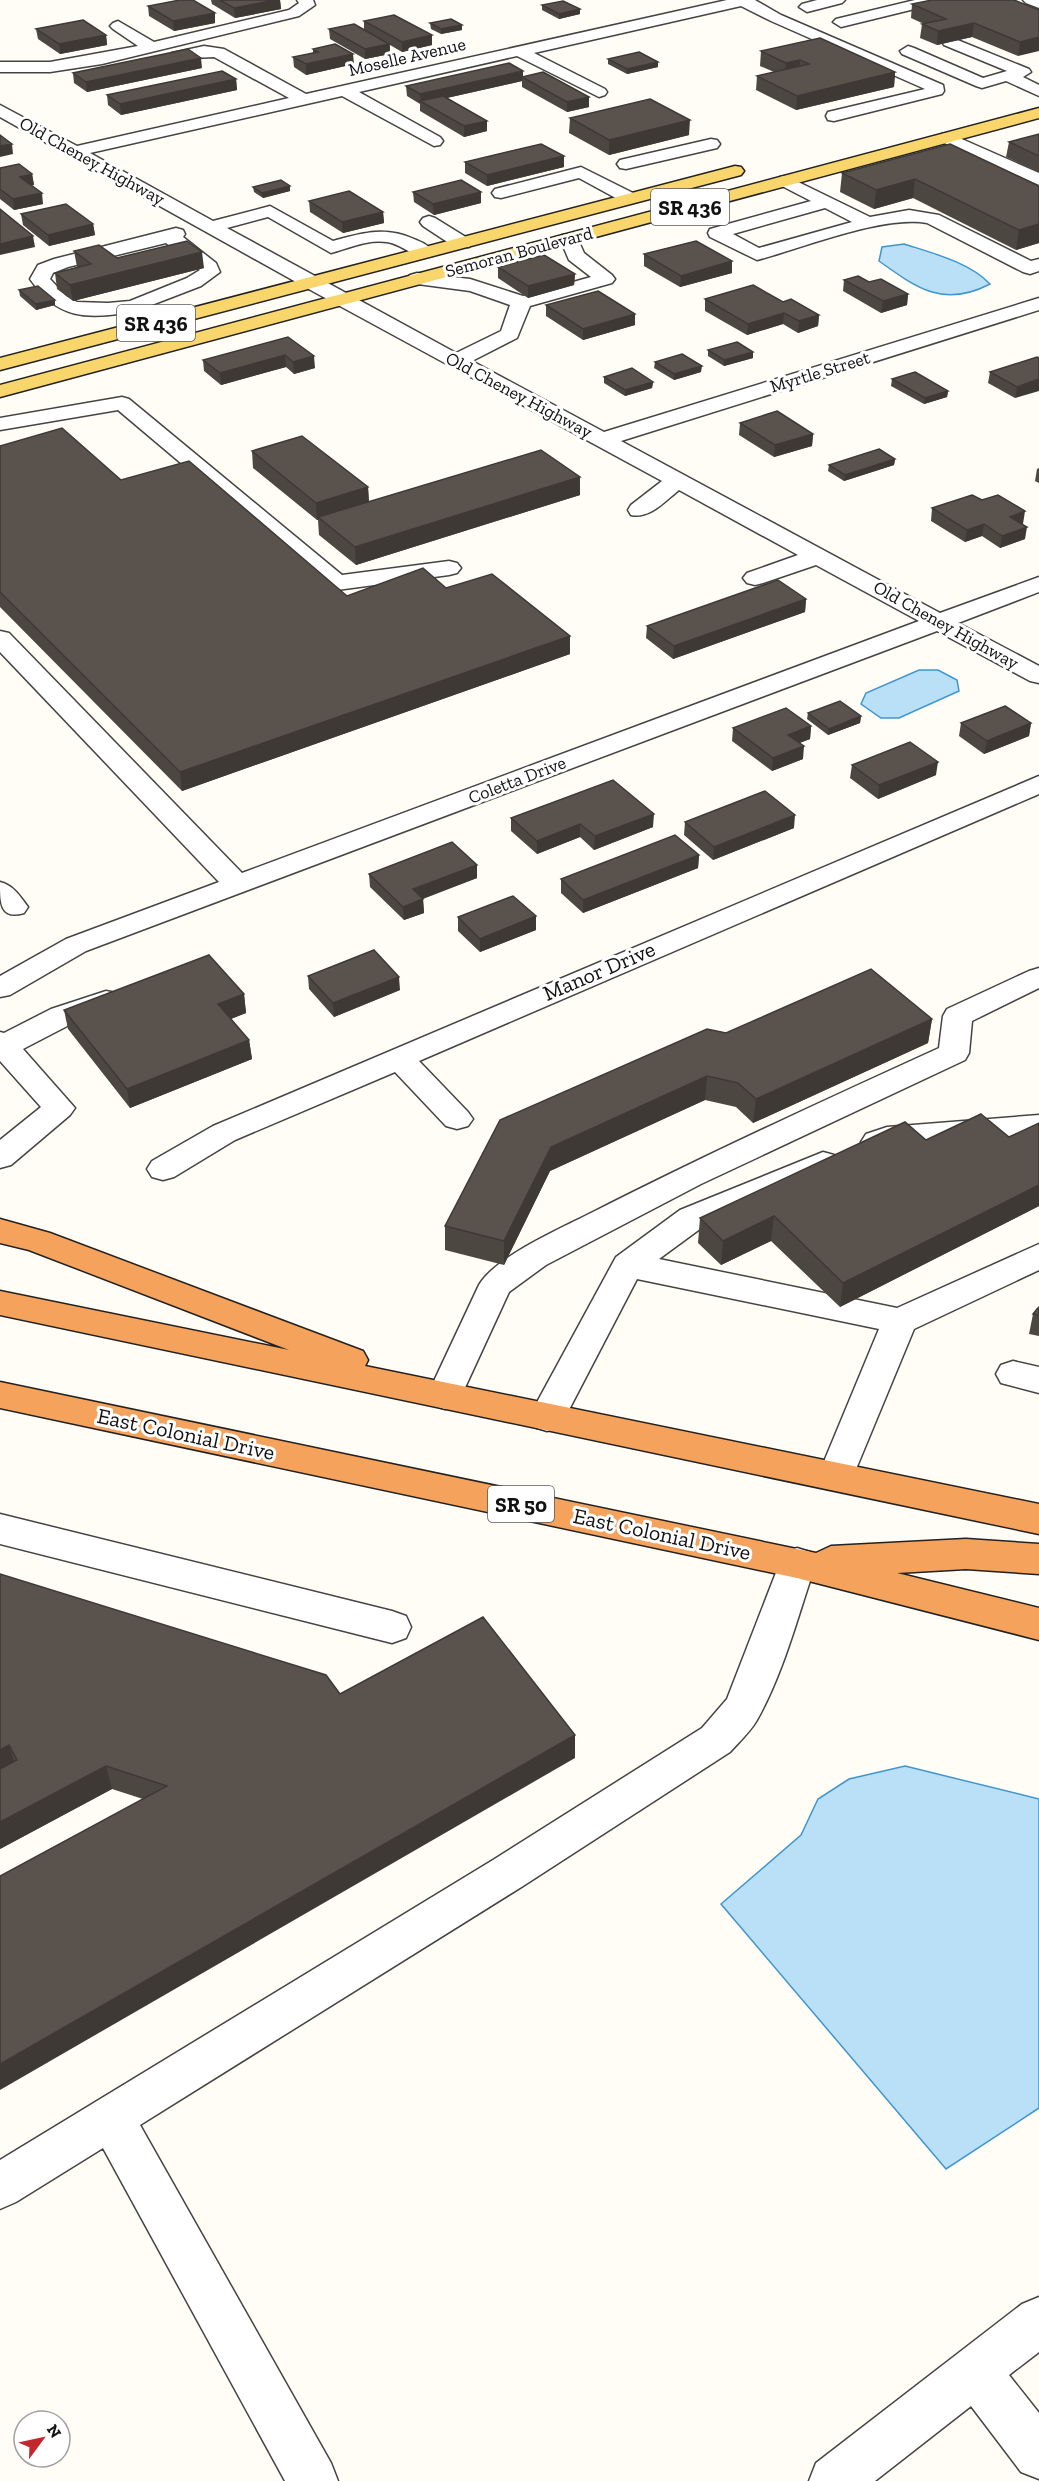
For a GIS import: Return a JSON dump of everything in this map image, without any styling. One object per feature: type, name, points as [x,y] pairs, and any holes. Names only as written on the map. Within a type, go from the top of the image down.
[{"type":"highway","points":[[0,1231],[38,1240],[445,1396]]},
{"type":"highway","points":[[0,1303],[1039,1519]]},
{"type":"highway","name":"East Colonial Drive","points":[[0,1395],[797,1563],[1039,1624]]},
{"type":"highway","points":[[797,1563],[966,1554],[1039,1559]]},
{"type":"main road","points":[[1018,97],[1039,91]]},
{"type":"main road","name":"Semoran Boulevard","points":[[0,391],[1039,113]]},
{"type":"main road","points":[[786,181],[804,162],[928,130],[939,115]]},
{"type":"main road","name":"Semoran Boulevard","points":[[0,364],[753,166]]},
{"type":"street","points":[[0,67],[50,67],[151,47],[294,13],[307,5],[305,0]]},
{"type":"street","points":[[745,0],[776,18],[937,88],[936,91],[834,116]]},
{"type":"street","name":"Moselle Avenue","points":[[76,151],[745,0]]},
{"type":"street","points":[[800,4],[837,0]]},
{"type":"street","points":[[842,22],[934,0]]},
{"type":"street","points":[[1031,0],[1039,3]]},
{"type":"street","points":[[800,4],[863,31]]},
{"type":"street","points":[[881,13],[902,22]]},
{"type":"street","points":[[118,26],[151,47]]},
{"type":"street","points":[[950,42],[1024,72],[1039,91]]},
{"type":"street","points":[[895,45],[982,83],[1024,72]]},
{"type":"street","points":[[45,83],[204,51],[218,52],[304,100]]},
{"type":"street","points":[[519,51],[599,92]]},
{"type":"street","points":[[256,92],[279,87]]},
{"type":"street","points":[[345,91],[434,141]]},
{"type":"street","points":[[912,96],[939,115]]},
{"type":"street","points":[[163,132],[148,123],[153,117],[188,109]]},
{"type":"street","name":"Old Cheney Highway","points":[[0,110],[341,299],[1039,676]]},
{"type":"street","points":[[948,138],[1039,180]]},
{"type":"street","points":[[626,164],[711,144]]},
{"type":"street","points":[[991,157],[1020,149]]},
{"type":"street","points":[[671,153],[714,177]]},
{"type":"street","points":[[501,193],[581,172],[629,198]]},
{"type":"street","points":[[786,181],[868,223]]},
{"type":"street","points":[[828,202],[717,232],[757,254],[889,216],[920,216],[933,219],[1030,268],[1039,265]]},
{"type":"street","points":[[174,235],[171,238],[209,267],[210,272],[194,282],[136,306],[82,311],[68,306],[45,288],[40,279],[45,269],[61,263],[270,211],[331,247],[384,235],[402,239],[424,252]]},
{"type":"street","points":[[429,222],[462,243]]},
{"type":"street","points":[[417,279],[508,290],[605,279],[585,263],[569,238]]},
{"type":"street","points":[[558,270],[585,263]]},
{"type":"street","points":[[456,361],[510,334],[508,290]]},
{"type":"street","name":"Myrtle Street","points":[[602,440],[1039,304]]},
{"type":"street","points":[[136,306],[159,322]]},
{"type":"street","points":[[0,424],[122,403],[337,583],[449,568]]},
{"type":"street","points":[[639,510],[678,480]]},
{"type":"street","points":[[755,578],[818,556]]},
{"type":"street","name":"Coletta Drive","points":[[0,988],[76,945],[1039,584]]},
{"type":"street","points":[[0,638],[238,885]]},
{"type":"street","name":"Manor Drive","points":[[164,1168],[224,1133],[1039,784]]},
{"type":"street","points":[[445,1396],[496,1285],[534,1257],[690,1176],[954,1053],[958,1017],[1039,977]]},
{"type":"street","points":[[0,1157],[59,1108],[2,1044],[62,1016],[135,988]]},
{"type":"street","points":[[398,1057],[458,1119]]},
{"type":"street","points":[[547,1417],[628,1265],[692,1218],[887,1138],[1039,1126]]},
{"type":"street","points":[[628,1265],[900,1321],[1039,1256]]},
{"type":"street","points":[[836,1476],[900,1321]]},
{"type":"street","points":[[0,1529],[392,1627]]},
{"type":"street","points":[[0,2186],[498,1880],[716,1740],[742,1710],[756,1679],[797,1563]]},
{"type":"street","points":[[111,2118],[313,2481]]},
{"type":"street","points":[[834,2481],[1039,2321]]},
{"type":"street","points":[[975,2371],[1039,2454]]},
{"type":"water","points":[[904,244],[961,264],[990,284],[974,291],[945,295],[919,287],[879,261],[882,247]]},
{"type":"water","points":[[919,670],[938,670],[957,680],[959,691],[899,718],[881,718],[861,704],[866,693]]},
{"type":"water","points":[[905,1766],[1039,1799],[1039,2108],[946,2169],[721,1904],[801,1835],[818,1799],[849,1779]]},
{"type":"building","points":[[193,0],[215,13],[173,21],[148,6]]},
{"type":"building","points":[[220,0],[276,0],[234,8]]},
{"type":"building","points":[[932,0],[1014,0],[1039,10],[1039,37],[1020,42],[974,23],[938,31],[922,24],[946,19],[912,4]]},
{"type":"building","points":[[563,1],[580,9],[559,14],[542,5]]},
{"type":"building","points":[[394,15],[432,35],[402,42],[364,21]]},
{"type":"building","points":[[451,19],[462,25],[441,29],[430,23]]},
{"type":"building","points":[[83,20],[106,35],[59,44],[36,29]]},
{"type":"building","points":[[354,24],[389,44],[365,49],[329,29]]},
{"type":"building","points":[[820,38],[895,72],[797,96],[757,76],[809,64],[800,60],[786,63],[761,51]]},
{"type":"building","points":[[335,44],[353,54],[306,64],[293,57],[318,52],[313,49]]},
{"type":"building","points":[[188,49],[201,58],[86,82],[73,73]]},
{"type":"building","points":[[639,52],[658,62],[627,69],[608,59]]},
{"type":"building","points":[[509,63],[523,71],[420,94],[406,86]]},
{"type":"building","points":[[222,71],[236,79],[120,104],[107,95]]},
{"type":"building","points":[[543,72],[589,97],[567,102],[522,77]]},
{"type":"building","points":[[443,96],[487,121],[464,126],[420,101]]},
{"type":"building","points":[[650,99],[690,120],[609,140],[570,118]]},
{"type":"building","points":[[1039,134],[1039,156],[1009,142]]},
{"type":"building","points":[[0,135],[12,144],[0,146]]},
{"type":"building","points":[[541,144],[564,156],[487,175],[465,162]]},
{"type":"building","points":[[950,144],[1039,186],[1039,224],[1019,230],[915,179],[876,190],[842,173]]},
{"type":"building","points":[[19,164],[32,174],[20,177],[42,193],[13,199],[0,189],[0,168]]},
{"type":"building","points":[[281,180],[290,186],[262,193],[253,187]]},
{"type":"building","points":[[461,180],[481,192],[433,204],[413,192]]},
{"type":"building","points":[[349,191],[383,212],[342,222],[309,201]]},
{"type":"building","points":[[66,204],[93,224],[48,235],[21,214]]},
{"type":"building","points":[[0,209],[33,236],[0,244]]},
{"type":"building","points":[[187,241],[202,252],[70,285],[55,273],[91,264],[74,251],[99,245],[117,258]]},
{"type":"building","points":[[696,241],[732,261],[681,276],[644,254]]},
{"type":"building","points":[[544,255],[575,274],[528,286],[498,267]]},
{"type":"building","points":[[858,276],[869,282],[881,279],[908,294],[883,301],[844,280]]},
{"type":"building","points":[[753,285],[783,302],[791,299],[819,315],[799,321],[784,313],[748,324],[705,299]]},
{"type":"building","points":[[38,286],[55,300],[36,304],[19,290]]},
{"type":"building","points":[[598,291],[635,314],[583,329],[546,305]]},
{"type":"building","points":[[288,337],[314,356],[293,362],[285,355],[220,373],[203,360]]},
{"type":"building","points":[[737,342],[753,352],[724,360],[708,350]]},
{"type":"building","points":[[682,354],[702,366],[674,374],[655,362]]},
{"type":"building","points":[[1039,358],[1039,379],[1017,387],[990,372]]},
{"type":"building","points":[[632,368],[653,382],[625,390],[604,377]]},
{"type":"building","points":[[915,372],[948,391],[925,398],[892,379]]},
{"type":"building","points":[[777,411],[813,434],[775,445],[740,423]]},
{"type":"building","points":[[62,428],[121,480],[189,461],[347,596],[423,568],[446,588],[492,574],[570,636],[180,772],[0,592],[0,446]]},
{"type":"building","points":[[302,436],[368,487],[316,503],[252,451]]},
{"type":"building","points":[[879,449],[895,459],[845,475],[829,465]]},
{"type":"building","points":[[541,450],[580,477],[355,547],[318,517]]},
{"type":"building","points":[[972,495],[982,500],[998,495],[1025,511],[1010,517],[1027,527],[1002,536],[984,524],[967,530],[932,508]]},
{"type":"building","points":[[778,580],[806,599],[674,646],[647,626]]},
{"type":"building","points":[[840,701],[861,716],[829,729],[808,713]]},
{"type":"building","points":[[1005,706],[1031,723],[987,741],[961,723]]},
{"type":"building","points":[[786,708],[811,726],[788,735],[804,746],[773,758],[733,728]]},
{"type":"building","points":[[910,742],[938,762],[879,785],[852,765]]},
{"type":"building","points":[[613,780],[654,814],[595,836],[580,824],[537,841],[511,818]]},
{"type":"building","points":[[765,791],[795,815],[714,847],[685,822]]},
{"type":"building","points":[[675,835],[699,855],[583,900],[561,879]]},
{"type":"building","points":[[452,842],[477,865],[413,889],[423,899],[403,907],[369,874]]},
{"type":"building","points":[[513,896],[536,916],[480,939],[458,917]]},
{"type":"building","points":[[374,950],[399,977],[333,1003],[308,976]]},
{"type":"building","points":[[209,955],[244,994],[218,1004],[249,1040],[127,1089],[64,1010]]},
{"type":"building","points":[[871,969],[932,1019],[756,1099],[738,1083],[707,1076],[551,1147],[504,1241],[445,1226],[500,1120],[707,1029],[726,1033]]},
{"type":"building","points":[[981,1114],[1009,1137],[1039,1123],[1039,1185],[843,1283],[774,1216],[723,1241],[700,1218],[905,1122],[926,1140]]},
{"type":"building","points":[[1039,1307],[1039,1315],[1033,1314],[1037,1309]]},
{"type":"building","points":[[0,1574],[326,1675],[340,1694],[483,1617],[575,1735],[0,2064],[0,1876],[167,1786],[106,1766],[0,1822],[0,1769],[17,1760],[9,1745],[0,1750]]}]
